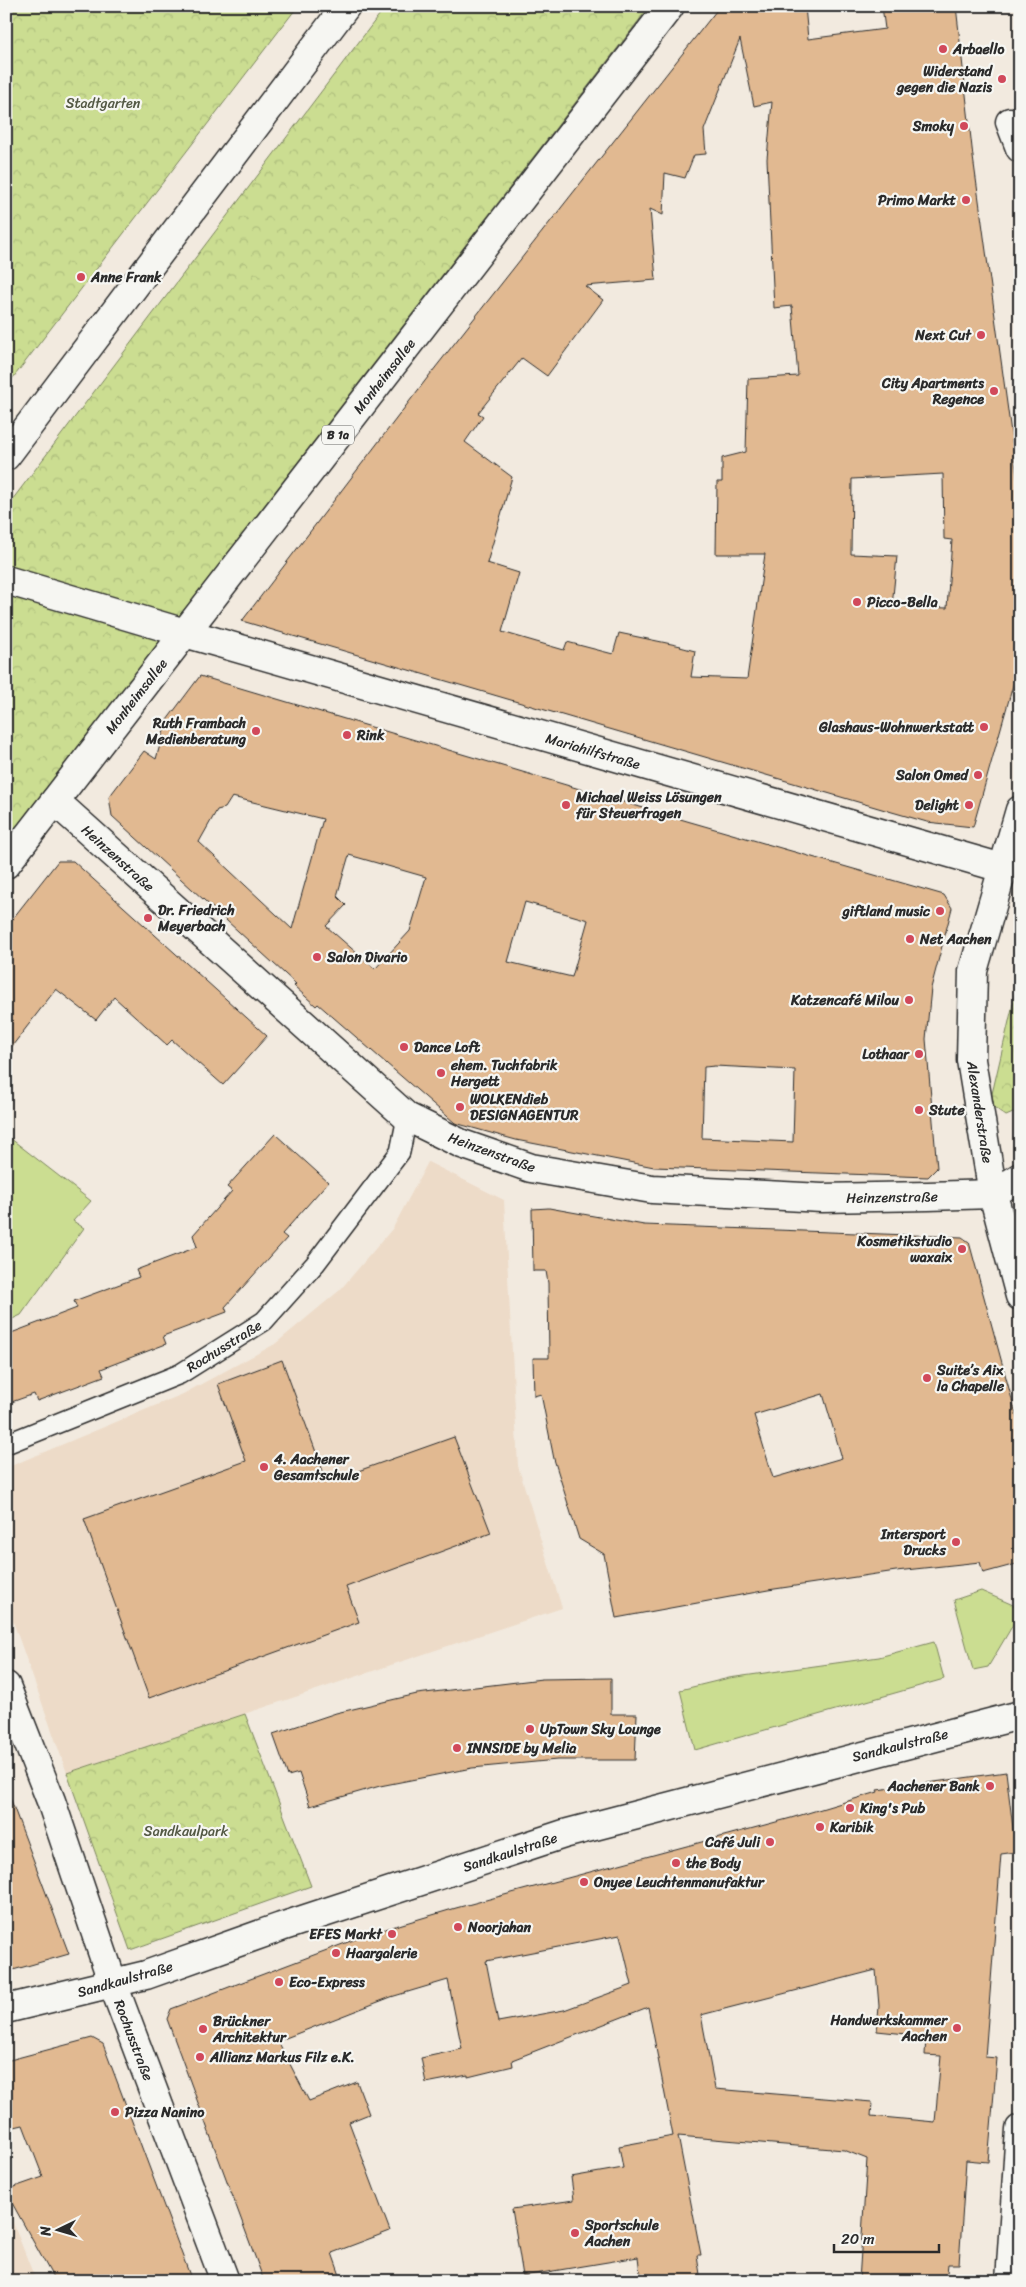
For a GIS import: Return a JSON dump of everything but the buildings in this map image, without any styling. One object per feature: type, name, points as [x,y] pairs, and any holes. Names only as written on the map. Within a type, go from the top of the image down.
[{"type":"street","points":[[6,456],[346,6]]},
{"type":"street","name":"Monheimsallee","points":[[6,864],[670,6]]},
{"type":"street","points":[[1010,122],[1020,148]]},
{"type":"street","name":"Mariahilfstraße","points":[[6,580],[1002,868]]},
{"type":"street","name":"Heinzenstraße","points":[[55,801],[407,1117],[462,1144],[532,1168],[652,1189],[822,1198],[992,1194]]},
{"type":"street","name":"Alexanderstraße","points":[[1020,810],[973,971],[971,1060],[992,1194],[1020,1296]]},
{"type":"street","points":[[992,1194],[1020,1177]]},
{"type":"street","name":"Rochusstraße","points":[[6,1686],[51,1801],[113,1984],[225,2281]]},
{"type":"street","name":"Sandkaulstraße","points":[[6,2010],[146,1975],[281,1927],[564,1834],[1020,1715]]},
{"type":"street","points":[[1010,2281],[1020,2129]]},
{"type":"lane","name":"Rochusstraße","points":[[6,1444],[180,1374],[264,1321],[315,1264],[400,1152],[407,1117]]},
{"type":"shaded area","name":"4. Aachener Gesamtschule","points":[[428,1162],[504,1200],[518,1466],[562,1608],[67,1773],[6,1602],[6,1468],[183,1394],[275,1344],[340,1290],[393,1228]]},
{"type":"shaded area","points":[[6,2205],[36,2281],[6,2281]]},
{"type":"green space","name":"Stadtgarten","points":[[6,6],[298,6],[6,387]]},
{"type":"green space","points":[[386,6],[650,6],[6,840],[6,508]]},
{"type":"green space","points":[[1020,974],[1020,1110],[1006,1116],[994,1107],[992,1094]]},
{"type":"green space","points":[[6,1135],[91,1201],[73,1221],[84,1228],[21,1315],[6,1322]]},
{"type":"green space","points":[[981,1591],[1020,1608],[1020,1613],[988,1667],[973,1670],[954,1600]]},
{"type":"green space","points":[[934,1642],[944,1679],[695,1750],[680,1690],[729,1678],[879,1657]]},
{"type":"green space","name":"Sandkaulpark","points":[[245,1714],[311,1886],[130,1950],[67,1773]]},
{"type":"place","name":"Arbaello","points":[[943,49]]},
{"type":"place","name":"Widerstand gegen die Nazis","points":[[1002,79]]},
{"type":"place","name":"Smoky","points":[[964,126]]},
{"type":"place","name":"Primo Markt","points":[[966,200]]},
{"type":"place","name":"Anne Frank","points":[[81,277]]},
{"type":"place","name":"Next Cut","points":[[981,335]]},
{"type":"place","name":"City Apartments Regence","points":[[994,391]]},
{"type":"place","name":"Picco-Bella","points":[[857,602]]},
{"type":"place","name":"Glashaus-Wohnwerkstatt","points":[[984,727]]},
{"type":"place","name":"Ruth Frambach Medienberatung","points":[[256,731]]},
{"type":"place","name":"Rink","points":[[347,735]]},
{"type":"place","name":"Salon Omed","points":[[978,775]]},
{"type":"place","name":"Michael Weiss Lösungen für Steuerfragen","points":[[566,805]]},
{"type":"place","name":"Delight","points":[[969,805]]},
{"type":"place","name":"giftland music","points":[[940,911]]},
{"type":"place","name":"Dr. Friedrich Meyerbach","points":[[148,918]]},
{"type":"place","name":"Net Aachen","points":[[910,939]]},
{"type":"place","name":"Salon Divario","points":[[317,957]]},
{"type":"place","name":"Katzencafé Milou","points":[[909,1000]]},
{"type":"place","name":"Dance Loft","points":[[404,1047]]},
{"type":"place","name":"Lothaar","points":[[919,1054]]},
{"type":"place","name":"ehem. Tuchfabrik Hergett","points":[[441,1073]]},
{"type":"place","name":"WOLKENdieb DESIGNAGENTUR","points":[[460,1107]]},
{"type":"place","name":"Stute","points":[[919,1110]]},
{"type":"place","name":"Kosmetikstudio waxaix","points":[[962,1249]]},
{"type":"place","name":"Suite’s Aix la Chapelle","points":[[927,1378]]},
{"type":"place","name":"4. Aachener Gesamtschule","points":[[264,1467]]},
{"type":"place","name":"Intersport Drucks","points":[[956,1542]]},
{"type":"place","name":"UpTown Sky Lounge","points":[[530,1729]]},
{"type":"place","name":"INNSIDE by Melia","points":[[457,1748]]},
{"type":"place","name":"Aachener Bank","points":[[990,1786]]},
{"type":"place","name":"King's Pub","points":[[850,1808]]},
{"type":"place","name":"Karibik","points":[[820,1827]]},
{"type":"place","name":"Café Juli","points":[[770,1842]]},
{"type":"place","name":"the Body","points":[[676,1863]]},
{"type":"place","name":"Onyee Leuchtenmanufaktur","points":[[584,1882]]},
{"type":"place","name":"Noorjahan","points":[[458,1927]]},
{"type":"place","name":"EFES Markt","points":[[392,1934]]},
{"type":"place","name":"Haargalerie","points":[[336,1953]]},
{"type":"place","name":"Eco-Express","points":[[279,1982]]},
{"type":"place","name":"Handwerkskammer Aachen","points":[[957,2028]]},
{"type":"place","name":"Brückner Architektur","points":[[203,2029]]},
{"type":"place","name":"Allianz Markus Filz e.K.","points":[[200,2057]]},
{"type":"place","name":"Pizza Nanino","points":[[115,2112]]},
{"type":"place","name":"Sportschule Aachen","points":[[575,2233]]}]
